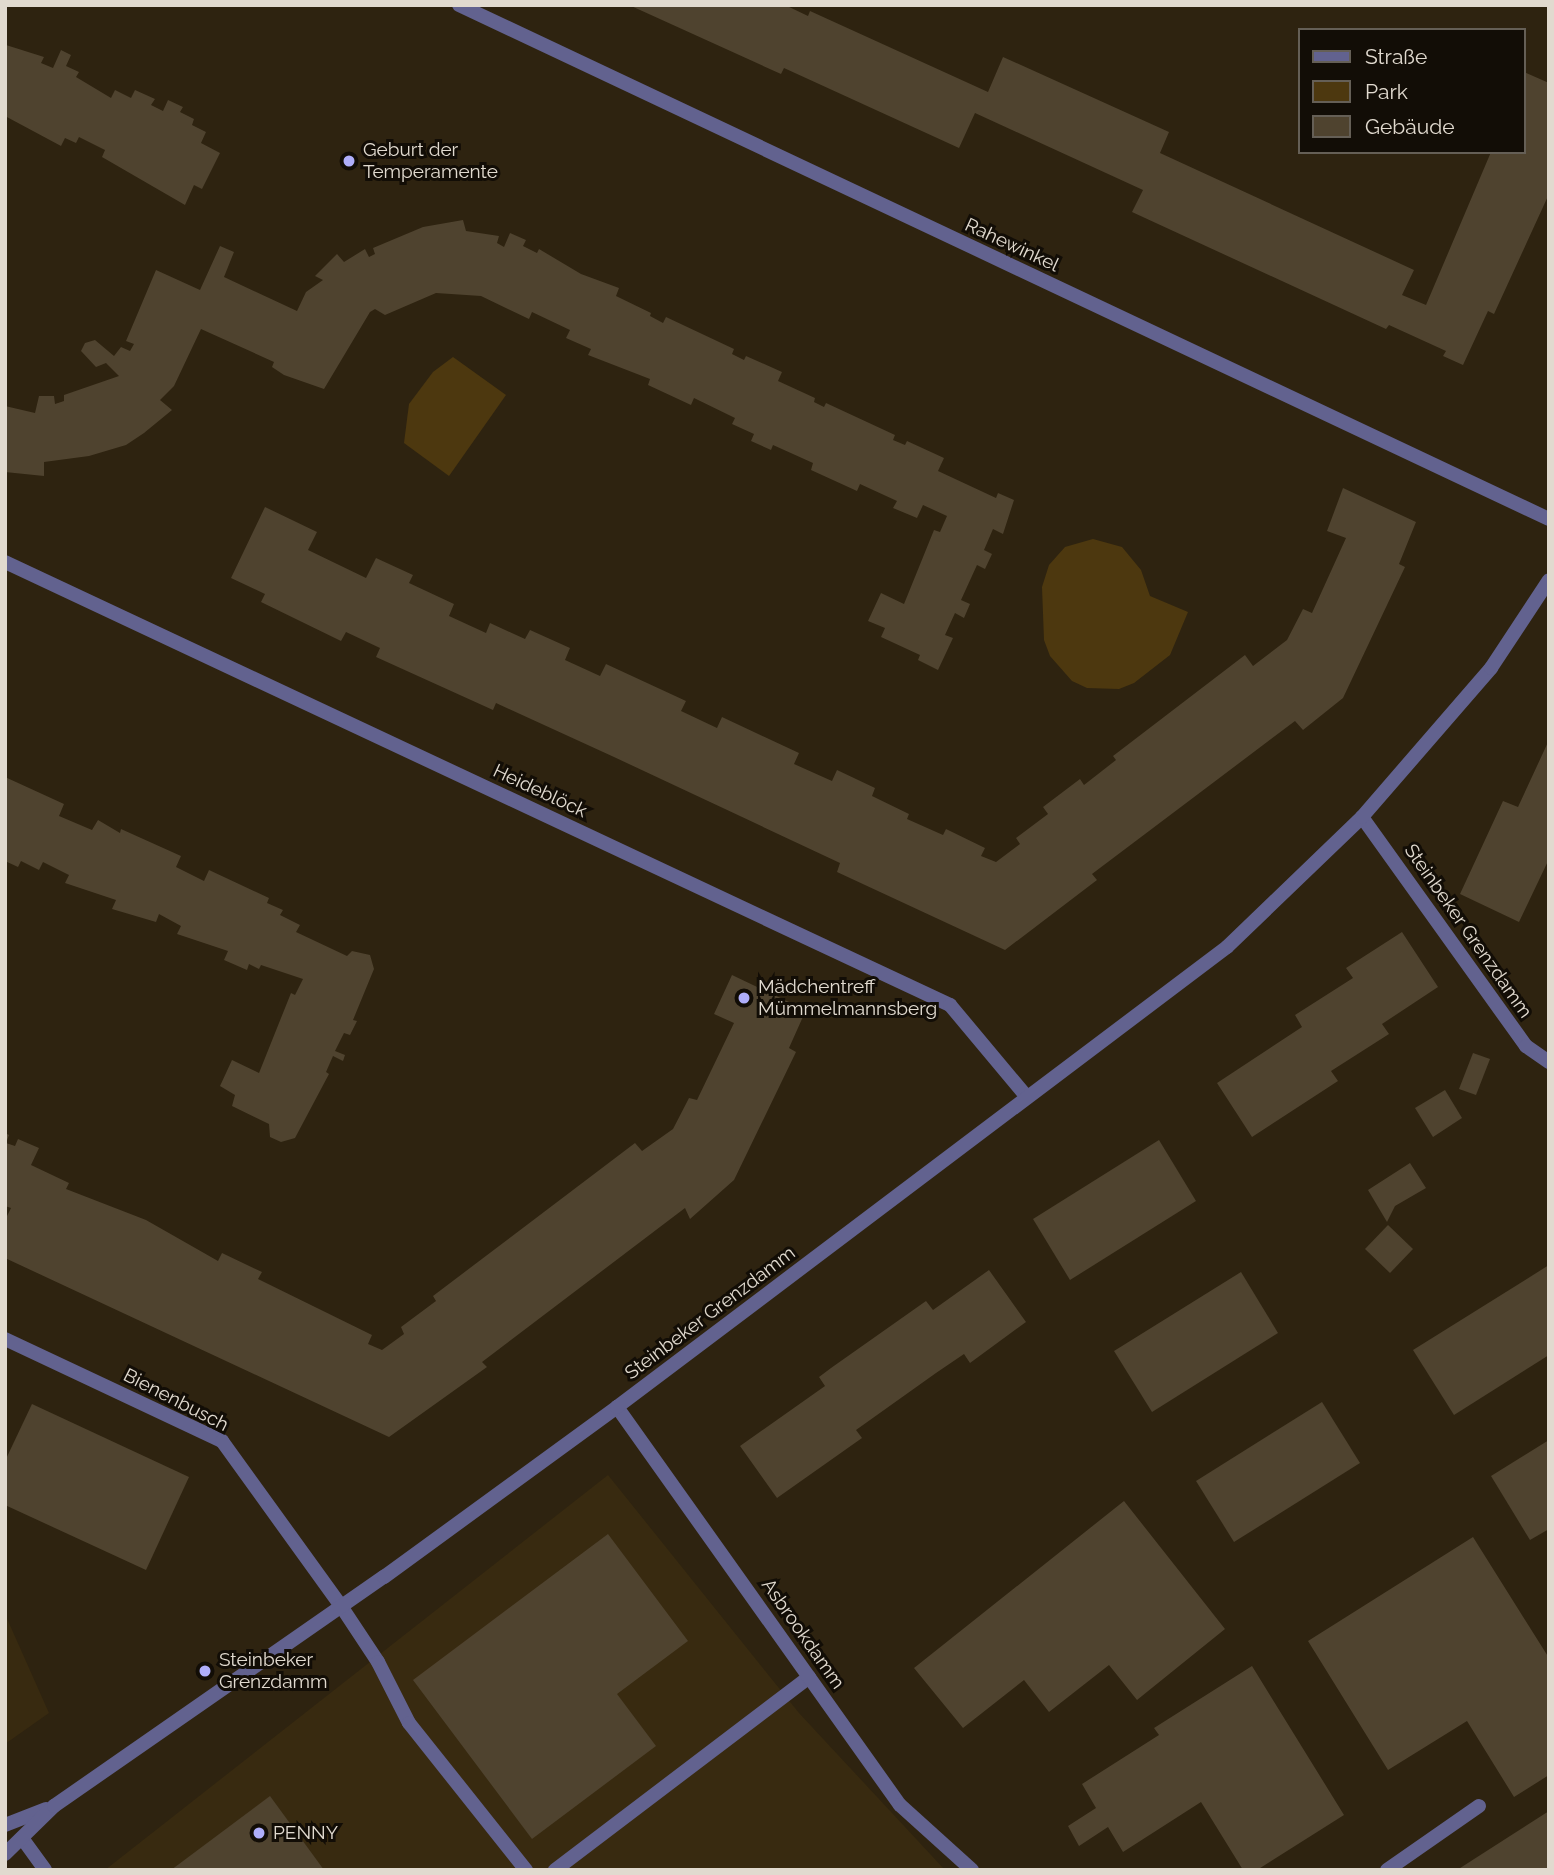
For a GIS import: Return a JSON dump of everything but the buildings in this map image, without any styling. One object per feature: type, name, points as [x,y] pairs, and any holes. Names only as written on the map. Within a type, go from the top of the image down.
[{"type":"street","name":"Rahewinkel","points":[[459,5],[1549,519]]},
{"type":"street","name":"Heideblöck","points":[[5,562],[950,1004],[1027,1097]]},
{"type":"street","name":"Steinbeker Grenzdamm","points":[[5,1854],[54,1806],[341,1606],[617,1407],[1227,947],[1362,817],[1491,668],[1549,580]]},
{"type":"street","name":"Steinbeker Grenzdamm","points":[[1362,817],[1526,1046],[1549,1062]]},
{"type":"street","name":"Bienenbusch","points":[[5,1339],[222,1441],[341,1606],[378,1662],[409,1723],[526,1870]]},
{"type":"street","name":"Asbrookdamm","points":[[617,1407],[901,1805],[972,1870]]},
{"type":"street","points":[[555,1870],[809,1677]]},
{"type":"street","name":"Steinbeker Grenzdamm","points":[[5,1825],[54,1806]]},
{"type":"street","points":[[1387,1870],[1479,1806]]},
{"type":"street","points":[[22,1838],[45,1870]]},
{"type":"shaded area","points":[[608,1475],[799,1713],[945,1870],[105,1870]]},
{"type":"shaded area","points":[[5,1614],[49,1713],[5,1744]]},
{"type":"green space","points":[[453,357],[506,395],[449,476],[404,443],[409,404],[433,372]]},
{"type":"green space","points":[[1093,539],[1122,547],[1141,570],[1150,596],[1188,612],[1170,655],[1134,683],[1119,689],[1087,688],[1072,681],[1050,656],[1044,640],[1042,587],[1049,565],[1065,547]]},
{"type":"place","name":"Geburt der Temperamente","points":[[349,161]]},
{"type":"place","name":"Mädchentreff Mümmelmannsberg","points":[[744,998]]},
{"type":"place","name":"Steinbeker Grenzdamm","points":[[205,1671]]},
{"type":"place","name":"PENNY","points":[[259,1833]]}]
